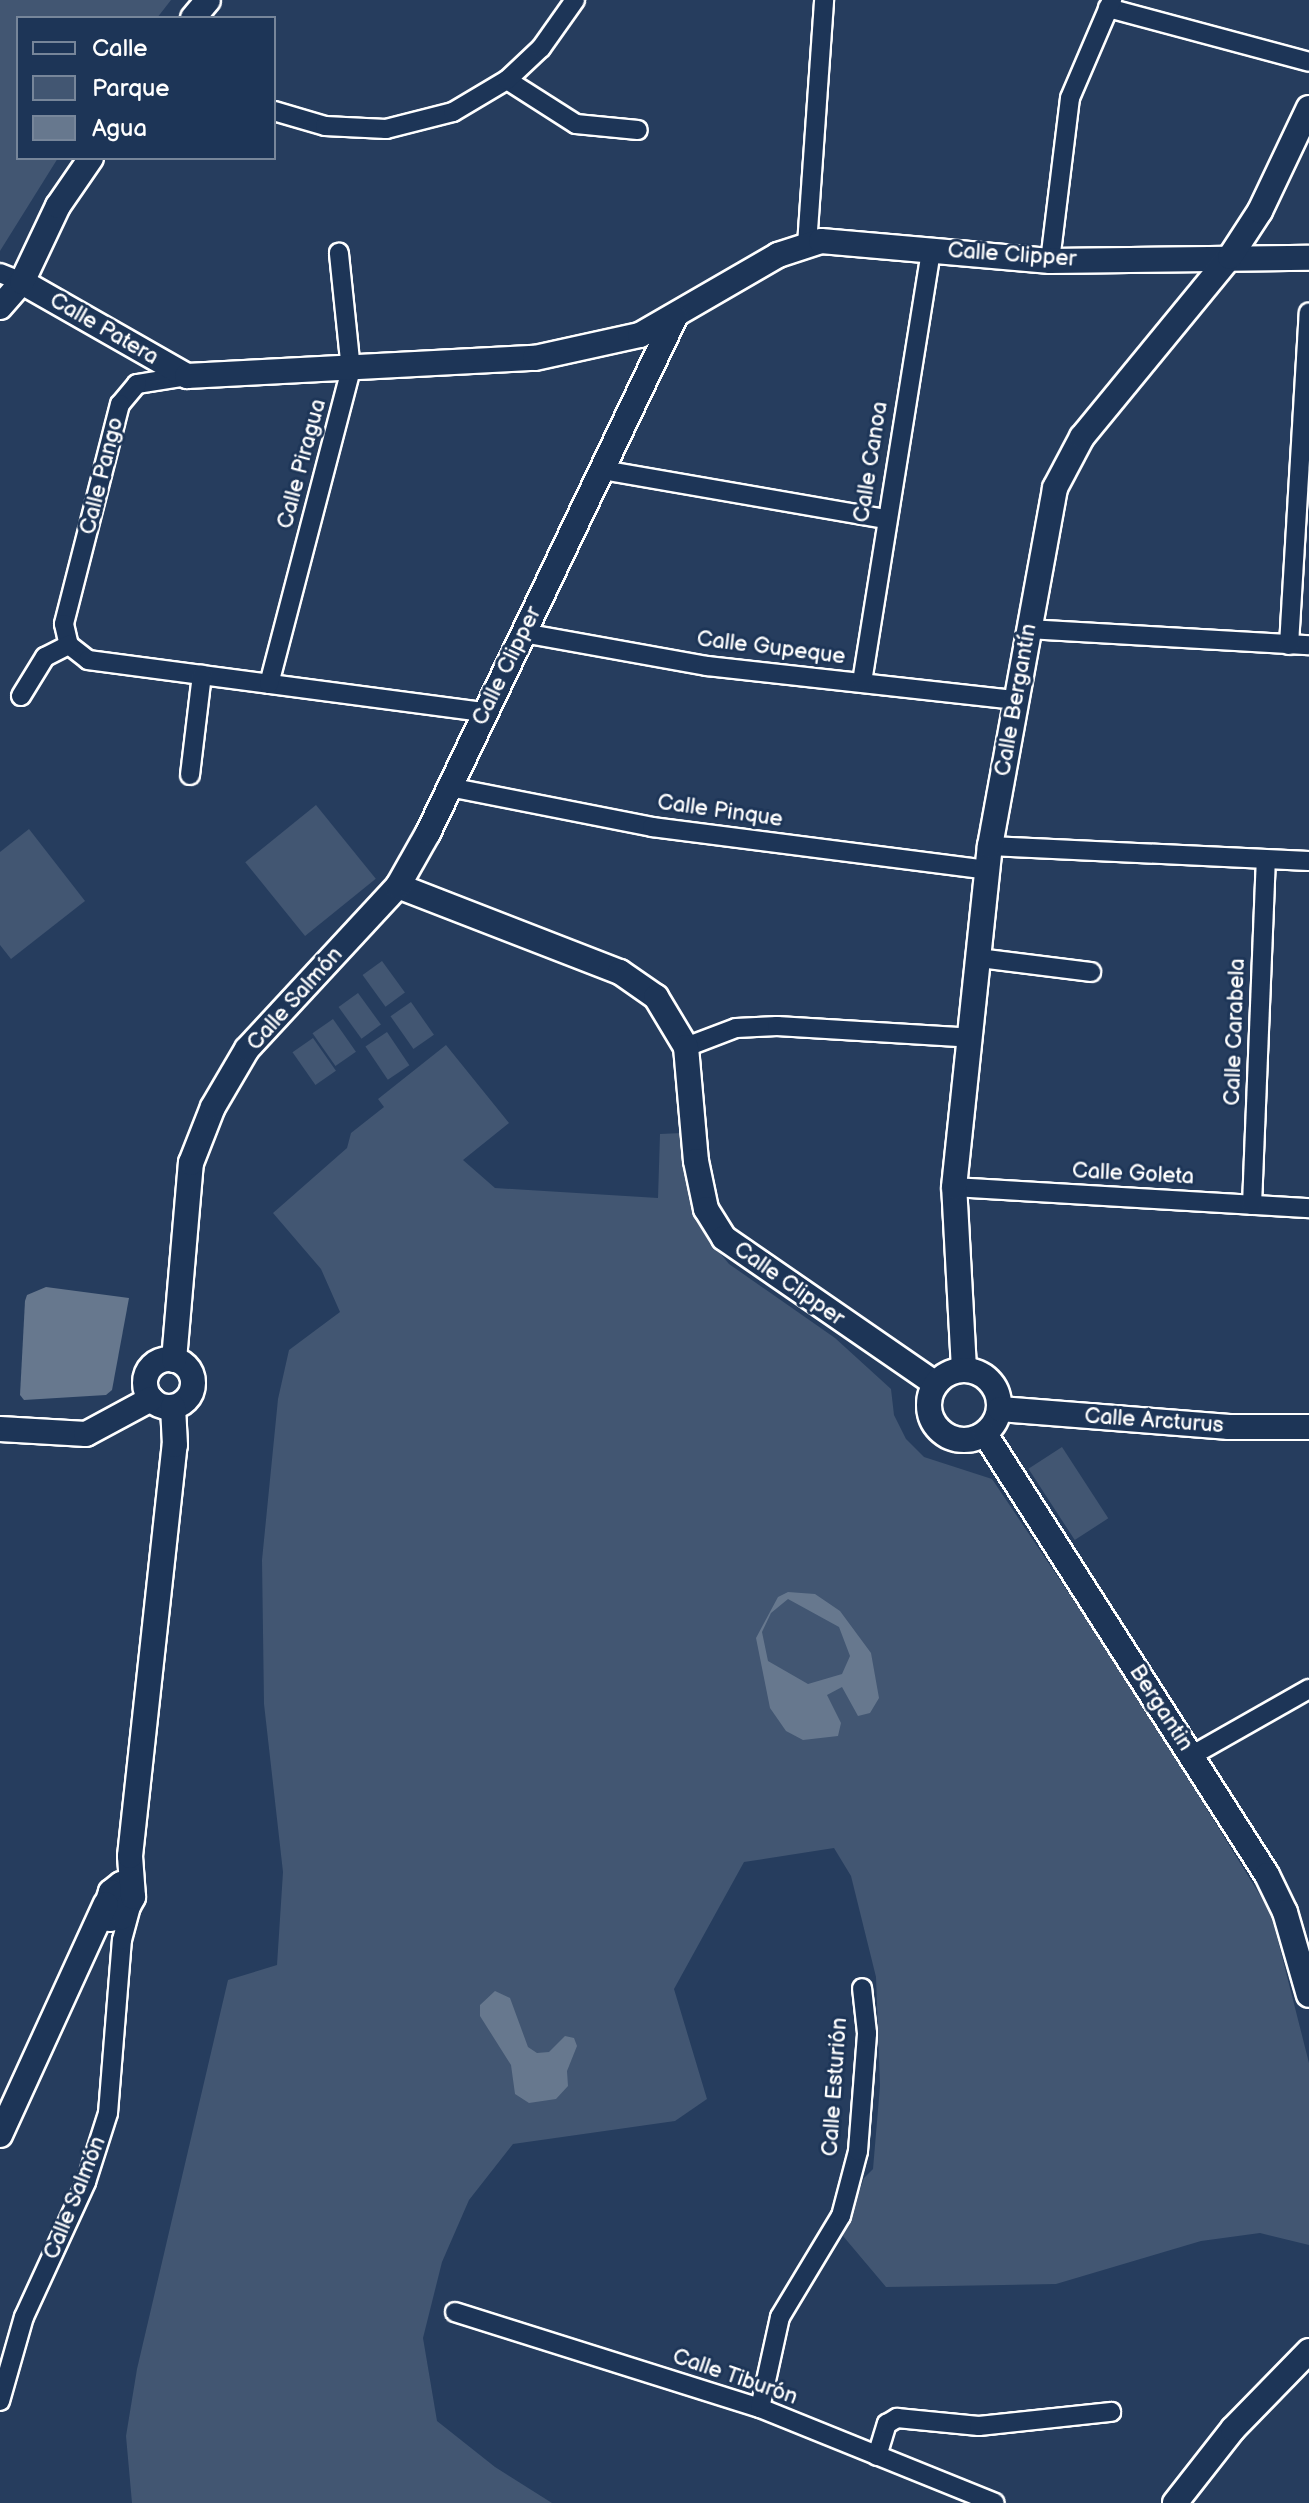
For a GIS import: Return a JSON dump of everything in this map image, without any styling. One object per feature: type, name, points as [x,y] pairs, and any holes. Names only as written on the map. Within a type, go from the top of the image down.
[{"type":"street","points":[[195,16],[208,0]]},
{"type":"street","points":[[276,112],[325,126],[386,129],[453,112],[507,80],[541,48],[575,0]]},
{"type":"street","points":[[807,245],[824,0]]},
{"type":"street","points":[[1050,261],[1070,98],[1110,4],[1309,62]]},
{"type":"street","points":[[507,80],[576,124],[638,130]]},
{"type":"street","name":"Calle Bergantín","points":[[964,1369],[954,1187],[989,858],[1055,488],[1082,437],[1230,257],[1260,211],[1309,108]]},
{"type":"street","points":[[0,307],[11,278],[90,160]]},
{"type":"street","name":"Calle Clipper","points":[[936,1384],[724,1238],[706,1209],[696,1161],[686,1047],[656,997],[620,972],[398,886],[449,787],[675,317],[778,255],[821,241],[1050,261],[1309,258]]},
{"type":"street","name":"Calle Canoa","points":[[862,682],[931,250]]},
{"type":"street","name":"Calle Piragua","points":[[269,684],[351,370],[339,253]]},
{"type":"street","name":"Calle Patera","points":[[11,278],[187,376]]},
{"type":"street","points":[[1289,645],[1309,313]]},
{"type":"street","name":"Calle Pango","points":[[69,645],[64,624],[120,404],[137,384],[187,376],[351,370],[535,358],[640,335],[675,317]]},
{"type":"street","points":[[602,470],[886,519]]},
{"type":"street","points":[[1028,629],[1309,645]]},
{"type":"street","name":"Calle Gupeque","points":[[523,633],[707,666],[1016,700]]},
{"type":"street","points":[[21,696],[45,657],[69,645],[88,660],[485,712]]},
{"type":"street","points":[[190,775],[202,675]]},
{"type":"street","name":"Calle Pinque","points":[[449,787],[652,827],[989,858],[1309,861]]},
{"type":"street","name":"Calle Carabela","points":[[1252,1205],[1266,860]]},
{"type":"street","name":"Calle Salmón","points":[[174,1360],[191,1163],[213,1107],[247,1049],[398,886]]},
{"type":"street","points":[[979,958],[1091,972]]},
{"type":"street","points":[[686,1047],[736,1028],[777,1026],[971,1038]]},
{"type":"street","name":"Calle Goleta","points":[[954,1187],[1309,1208]]},
{"type":"street","points":[[0,1429],[86,1434],[162,1403],[187,1399],[193,1384],[188,1368],[174,1360],[151,1368],[145,1383],[162,1403],[175,1445],[130,1856],[117,1909],[92,1937],[0,2135]]},
{"type":"street","points":[[964,1369],[987,1377],[1000,1409],[985,1434],[964,1440],[936,1425],[929,1405],[936,1384],[964,1369]]},
{"type":"street","name":"Calle Arcturus","points":[[1000,1409],[1229,1427],[1309,1427]]},
{"type":"street","name":"Bergantin","points":[[985,1434],[1267,1875],[1307,1978]]},
{"type":"street","points":[[1191,1756],[1309,1689]]},
{"type":"street","name":"Calle Salmón","points":[[0,2401],[24,2317],[86,2182],[108,2113],[117,1909]]},
{"type":"street","name":"Calle Esturión","points":[[760,2408],[780,2317],[841,2216],[858,2151],[867,2033],[862,1988]]},
{"type":"street","name":"Calle Tiburón","points":[[455,2312],[760,2408],[995,2503]]},
{"type":"street","points":[[1175,2503],[1233,2429],[1309,2351]]},
{"type":"street","points":[[877,2456],[887,2424],[897,2418],[979,2426],[1111,2412]]},
{"type":"street","points":[[943,2503],[948,2484]]},
{"type":"green space","points":[[0,0],[171,0],[159,16],[16,16],[16,160],[57,160],[0,251]]},
{"type":"green space","points":[[316,805],[376,879],[305,936],[245,862]]},
{"type":"green space","points":[[29,829],[85,901],[11,959],[0,945],[0,852]]},
{"type":"green space","points":[[382,961],[405,993],[386,1007],[363,975]]},
{"type":"green space","points":[[358,993],[381,1025],[362,1039],[339,1007]]},
{"type":"green space","points":[[411,1002],[434,1035],[413,1049],[391,1016]]},
{"type":"green space","points":[[333,1019],[356,1052],[335,1066],[313,1033]]},
{"type":"green space","points":[[387,1032],[409,1065],[388,1080],[365,1047]]},
{"type":"green space","points":[[313,1038],[336,1071],[315,1085],[293,1052]]},
{"type":"green space","points":[[446,1045],[509,1123],[463,1160],[495,1188],[658,1198],[660,1134],[682,1133],[689,1200],[705,1235],[729,1264],[835,1338],[891,1389],[894,1415],[906,1439],[924,1457],[992,1479],[1126,1678],[1271,1913],[1309,2063],[1309,2245],[1260,2233],[1201,2241],[1056,2284],[886,2287],[843,2236],[864,2178],[873,2169],[880,2086],[876,1977],[851,1876],[834,1848],[744,1862],[674,1989],[707,2099],[675,2121],[513,2144],[469,2200],[442,2262],[423,2338],[437,2421],[495,2467],[552,2503],[132,2503],[126,2436],[137,2369],[228,1980],[277,1965],[283,1872],[264,1704],[262,1560],[278,1399],[289,1350],[340,1312],[321,1269],[273,1213],[347,1148],[351,1133],[384,1107],[378,1099]]},
{"type":"green space","points":[[1062,1447],[1108,1518],[1075,1540],[1028,1469]]},
{"type":"water","points":[[46,1287],[129,1298],[112,1390],[106,1395],[24,1400],[20,1395],[25,1301],[27,1295]]},
{"type":"water","points":[[788,1592],[815,1594],[840,1611],[871,1653],[879,1698],[870,1713],[858,1716],[842,1687],[827,1695],[841,1723],[838,1736],[803,1740],[786,1731],[770,1708],[756,1638],[778,1597]],"holes":[[[788,1599],[839,1627],[850,1656],[842,1674],[808,1684],[768,1661],[762,1632],[771,1613]]]},
{"type":"water","points":[[495,1991],[510,1998],[528,2047],[537,2053],[549,2052],[565,2036],[574,2038],[577,2046],[567,2071],[568,2086],[556,2099],[529,2103],[515,2094],[511,2065],[480,2016],[480,2005]]}]
